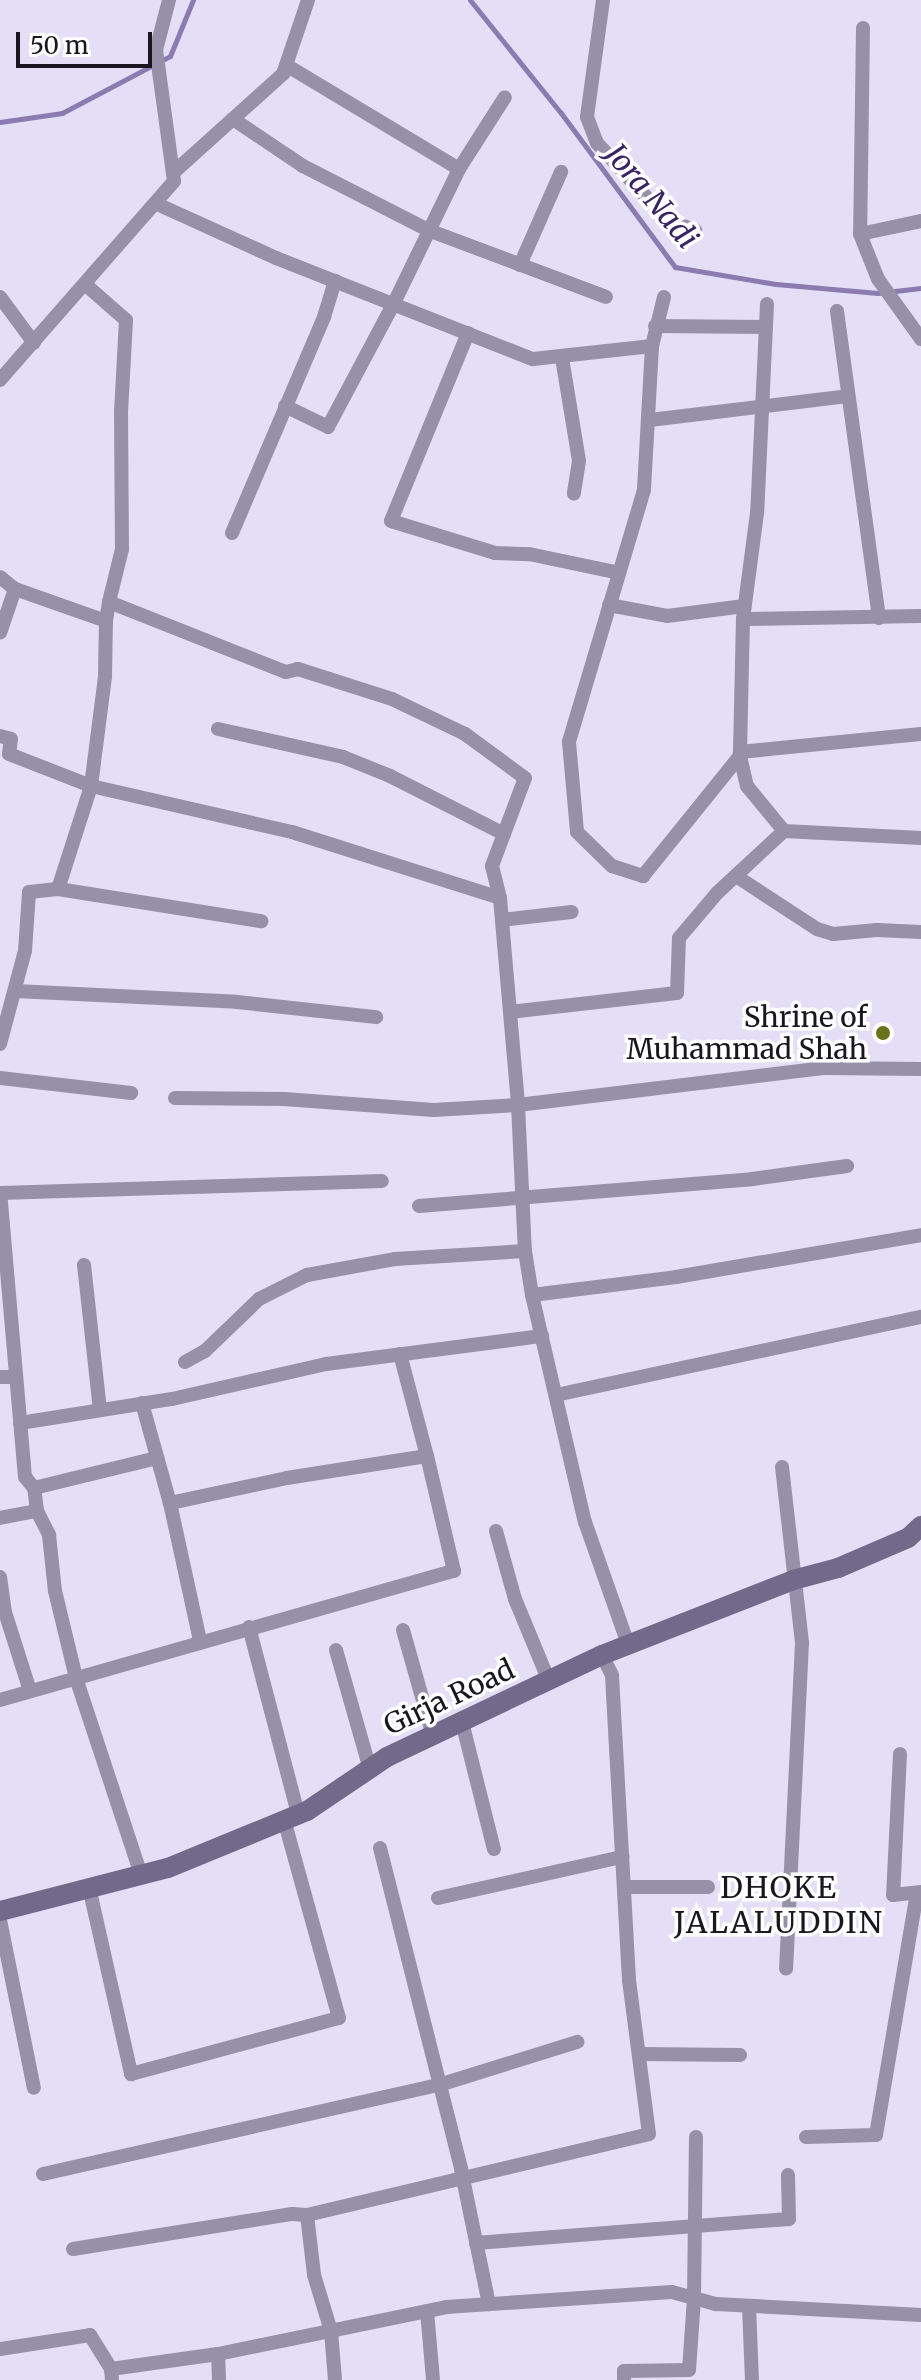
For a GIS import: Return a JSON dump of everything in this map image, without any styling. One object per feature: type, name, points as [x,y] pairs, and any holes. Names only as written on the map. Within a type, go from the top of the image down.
[{"type":"main road","name":"Girja Road","points":[[0,1911],[168,1868],[291,1817],[370,1769],[433,1736],[602,1655],[793,1580],[838,1568],[908,1538],[921,1526]]},
{"type":"street","points":[[169,0],[156,50],[174,176]]},
{"type":"street","points":[[0,380],[157,204],[174,176],[283,74],[308,0]]},
{"type":"street","points":[[603,0],[587,117],[597,143],[667,220],[695,230]]},
{"type":"street","points":[[863,28],[860,234],[878,279],[921,339]]},
{"type":"street","points":[[286,65],[459,169]]},
{"type":"street","points":[[285,406],[328,427],[394,303],[459,169],[505,97]]},
{"type":"street","points":[[233,119],[303,166],[428,230],[606,297]]},
{"type":"street","points":[[520,265],[561,172]]},
{"type":"street","points":[[157,204],[335,281],[533,359],[652,346]]},
{"type":"street","points":[[860,234],[921,221]]},
{"type":"street","points":[[232,533],[324,317],[335,281]]},
{"type":"street","points":[[58,889],[91,786],[105,676],[106,621],[122,549],[121,411],[126,320],[86,285]]},
{"type":"street","points":[[0,297],[34,343]]},
{"type":"street","points":[[664,297],[652,346],[644,490],[569,742],[577,832],[612,866],[643,876],[740,754],[921,734]]},
{"type":"street","points":[[767,304],[757,513],[744,612],[740,754],[747,786],[784,831]]},
{"type":"street","points":[[837,311],[879,618]]},
{"type":"street","points":[[655,326],[766,327]]},
{"type":"street","points":[[468,333],[391,521],[495,553],[529,554],[619,573]]},
{"type":"street","points":[[562,358],[579,461],[574,494]]},
{"type":"street","points":[[650,420],[848,396]]},
{"type":"street","points":[[0,577],[15,589],[106,621]]},
{"type":"street","points":[[0,633],[15,589]]},
{"type":"street","points":[[109,602],[286,672],[298,669],[392,699],[465,734],[525,778],[492,866],[500,898],[518,1105],[525,1251],[532,1295],[585,1522],[628,1644]]},
{"type":"street","points":[[609,605],[667,616],[744,612],[879,618],[921,616]]},
{"type":"street","points":[[218,729],[343,757],[390,776],[504,834]]},
{"type":"street","points":[[0,736],[11,739],[9,754],[91,786],[292,832],[500,898]]},
{"type":"street","points":[[510,1012],[677,993],[679,938],[736,876],[784,831],[921,838]]},
{"type":"street","points":[[736,876],[817,929],[833,934],[877,930],[921,932]]},
{"type":"street","points":[[0,1044],[25,951],[29,892],[58,889],[261,921]]},
{"type":"street","points":[[502,920],[572,912]]},
{"type":"street","points":[[15,991],[224,1001],[376,1017]]},
{"type":"street","points":[[175,1098],[284,1099],[434,1110],[518,1105],[823,1068],[921,1069]]},
{"type":"street","points":[[0,1078],[131,1093]]},
{"type":"street","points":[[419,1206],[752,1179],[847,1166]]},
{"type":"street","points":[[141,1874],[76,1678],[55,1591],[49,1535],[37,1511],[34,1488],[25,1477],[0,1193],[382,1181]]},
{"type":"street","points":[[532,1295],[676,1277],[921,1235]]},
{"type":"street","points":[[185,1362],[205,1351],[259,1299],[307,1275],[395,1259],[525,1251]]},
{"type":"street","points":[[84,1265],[100,1410]]},
{"type":"street","points":[[556,1395],[921,1317]]},
{"type":"street","points":[[20,1423],[142,1403],[326,1364],[542,1336]]},
{"type":"street","points":[[0,1700],[454,1571],[400,1354]]},
{"type":"street","points":[[0,1377],[16,1377]]},
{"type":"street","points":[[142,1403],[170,1503],[200,1641]]},
{"type":"street","points":[[170,1503],[287,1478],[427,1456]]},
{"type":"street","points":[[34,1488],[157,1458]]},
{"type":"street","points":[[782,1467],[802,1643],[786,1969]]},
{"type":"street","points":[[0,1518],[37,1511]]},
{"type":"street","points":[[496,1531],[515,1599],[549,1681]]},
{"type":"street","points":[[0,1577],[5,1612],[30,1691]]},
{"type":"street","points":[[89,1887],[131,2074],[339,2018],[249,1627]]},
{"type":"street","points":[[403,1630],[433,1736]]},
{"type":"street","points":[[336,1650],[370,1769]]},
{"type":"street","points":[[73,2249],[292,2214],[307,2215],[649,2134],[629,1980],[612,1675],[602,1655]]},
{"type":"street","points":[[462,1722],[494,1849]]},
{"type":"street","points":[[806,2137],[876,2135],[919,1892],[893,1895],[900,1754]]},
{"type":"street","points":[[380,1848],[463,2180],[489,2304]]},
{"type":"street","points":[[438,1898],[622,1857]]},
{"type":"street","points":[[624,1887],[708,1887]]},
{"type":"street","points":[[0,1920],[34,2088]]},
{"type":"street","points":[[43,2174],[439,2085],[577,2042]]},
{"type":"street","points":[[639,2054],[740,2055]]},
{"type":"street","points":[[624,2380],[624,2371],[689,2370],[694,2298],[696,2137]]},
{"type":"street","points":[[476,2243],[789,2219],[788,2175]]},
{"type":"street","points":[[307,2215],[314,2275],[331,2331],[335,2380]]},
{"type":"street","points":[[0,2349],[90,2335],[111,2374],[427,2311],[672,2292],[716,2304],[921,2315]]},
{"type":"street","points":[[749,2306],[752,2380]]},
{"type":"street","points":[[427,2311],[433,2380]]},
{"type":"street","points":[[218,2354],[219,2380]]},
{"type":"waterway","name":"Jora Nadi","points":[[0,122],[62,113],[170,56],[193,0]]},
{"type":"waterway","name":"Jora Nadi","points":[[470,0],[561,113],[675,267],[776,284],[878,293],[921,288]]},
{"type":"place","name":"Shrine of Muhammad Shah","points":[[883,1033]]},
{"type":"district","name":"DHOKE JALALUDDIN","points":[[779,1904]]}]
